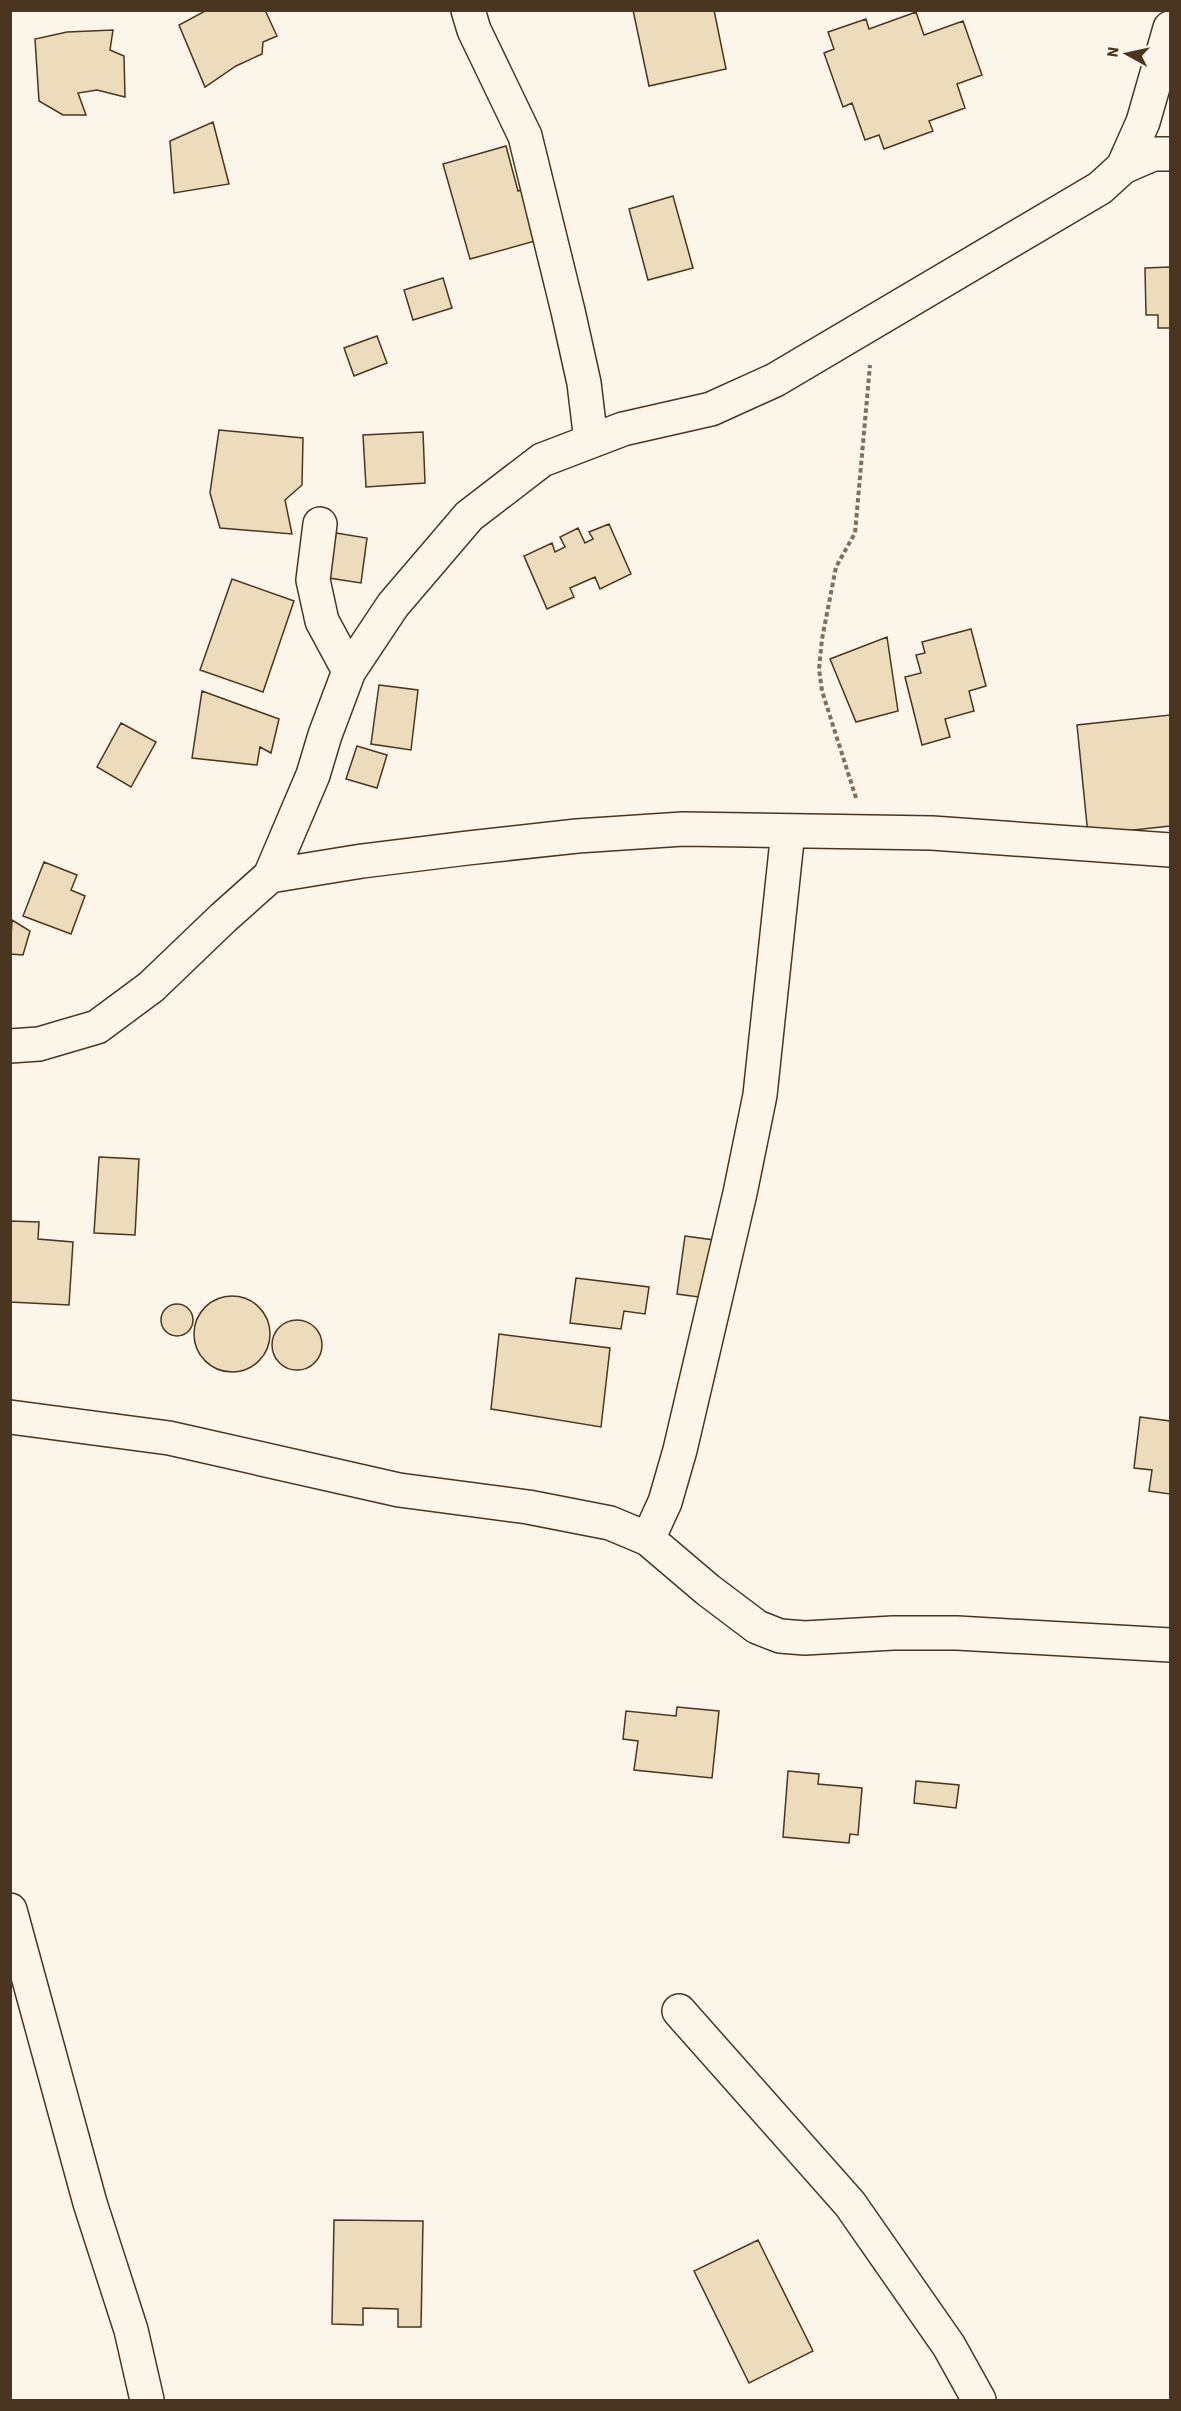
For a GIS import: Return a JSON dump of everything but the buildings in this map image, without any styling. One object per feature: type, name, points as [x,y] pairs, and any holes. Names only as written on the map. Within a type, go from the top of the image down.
[{"type":"street","points":[[468,10],[474,30],[525,136],[573,332],[584,383],[591,441]]},
{"type":"street","points":[[1123,167],[1143,122],[1170,28]]},
{"type":"street","points":[[10,1046],[39,1044],[97,1027],[151,987],[270,876],[313,775],[349,671],[393,605],[469,516],[543,460],[623,429],[711,408],[775,380],[1100,188],[1123,167],[1153,154],[1170,154]]},
{"type":"street","points":[[320,524],[313,580],[322,621],[349,671]]},
{"type":"street","points":[[270,876],[362,861],[577,836],[683,829],[932,833],[1170,850]]},
{"type":"street","points":[[648,1539],[665,1502],[680,1450],[741,1193],[758,1106],[788,831]]},
{"type":"street","points":[[10,1417],[170,1438],[399,1490],[528,1507],[599,1521],[631,1530],[648,1539],[708,1590],[757,1627],[780,1636],[805,1638],[893,1633],[957,1633],[1170,1645]]},
{"type":"street","points":[[10,1910],[90,2203],[131,2330],[147,2400]]},
{"type":"street","points":[[679,2011],[850,2204],[949,2346],[979,2400]]},
{"type":"path","points":[[869,832],[841,754],[822,691],[819,669],[822,639],[836,567],[855,533],[874,322]]}]
